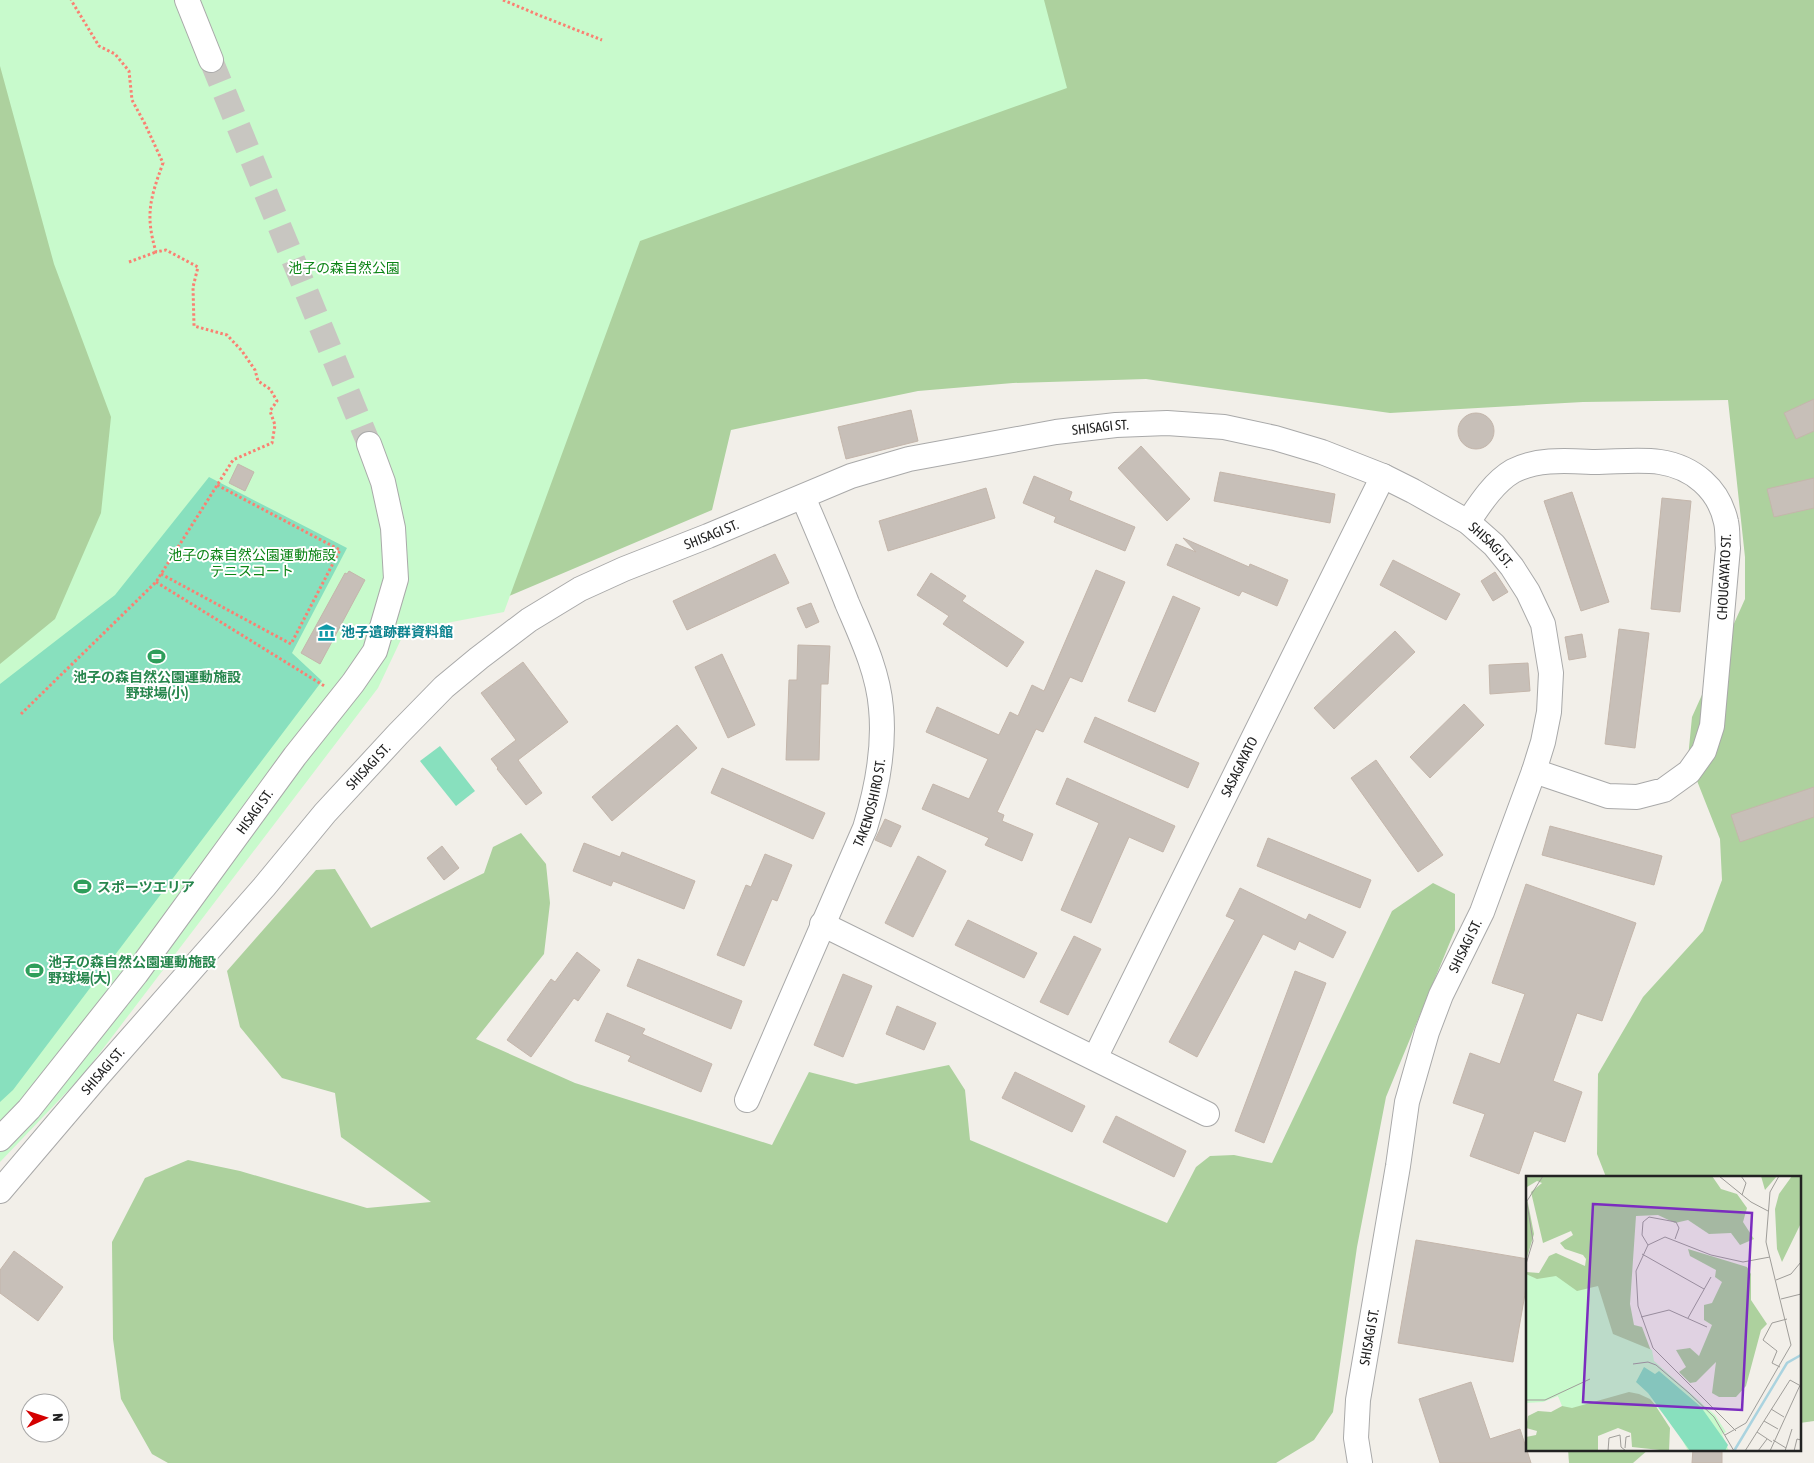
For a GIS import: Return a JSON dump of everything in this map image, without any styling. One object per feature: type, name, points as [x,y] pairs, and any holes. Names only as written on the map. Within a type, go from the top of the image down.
[{"type":"lane","points":[[187,0],[211,60]]},
{"type":"lane","name":"SHISAGI ST.","points":[[0,1191],[97,1077],[264,888],[326,813],[398,734],[451,681],[529,620],[580,589],[624,569],[804,497],[851,476],[919,457],[1056,432],[1116,425],[1167,423],[1224,427],[1275,438],[1322,452],[1383,476],[1468,522],[1494,545],[1512,567],[1528,592],[1543,624],[1551,673],[1549,712],[1543,742],[1534,771],[1482,912],[1441,995],[1427,1032],[1407,1102],[1398,1166],[1358,1400],[1356,1438],[1360,1463]]},
{"type":"lane","name":"HISAGI ST.","points":[[0,1139],[29,1109],[136,974],[295,756],[342,697],[375,651],[396,579],[393,528],[383,482],[369,444]]},
{"type":"lane","name":"CHOUGAYATO ST.","points":[[1468,522],[1498,483],[1513,471],[1536,463],[1565,461],[1659,462],[1680,468],[1701,478],[1718,500],[1726,522],[1728,548],[1712,726],[1704,751],[1689,772],[1664,790],[1637,797],[1608,796],[1534,771]]},
{"type":"lane","name":"SASAGAYATO","points":[[1095,1058],[1383,476]]},
{"type":"lane","name":"TAKENOSHIRO ST.","points":[[747,1100],[865,828],[875,794],[882,748],[881,706],[873,671],[861,636],[804,497]]},
{"type":"lane","points":[[822,924],[1207,1114]]},
{"type":"path","points":[[71,0],[99,46],[115,54],[130,70],[132,100],[146,124],[163,163],[153,191],[149,210],[150,230],[156,252]]},
{"type":"path","points":[[503,0],[602,40]]},
{"type":"path","points":[[21,714],[156,582],[234,460],[272,442],[275,425],[270,411],[277,401],[270,389],[258,381],[254,370],[242,352],[227,335],[194,326],[193,287],[198,267],[166,250],[129,262]]},
{"type":"path","points":[[161,574],[291,644],[340,550],[217,485]]},
{"type":"path","points":[[156,582],[342,697]]},
{"type":"green space","name":"池子の森自然公園運動施設 テニスコート","points":[[0,0],[1814,0],[1814,1421],[1802,1423],[1802,1176],[1606,1176],[1597,1154],[1598,1074],[1643,997],[1703,931],[1722,880],[1720,839],[1688,758],[1692,717],[1745,599],[1745,557],[1728,400],[1583,402],[1390,413],[1146,379],[1013,383],[918,391],[731,430],[712,510],[500,600],[102,599],[0,677]]},
{"type":"green space","name":"池子の森自然公園","points":[[0,0],[1044,0],[1067,88],[640,241],[504,612],[405,631],[378,688],[83,1075],[0,1162],[0,664],[55,619],[101,513],[111,417],[54,264],[0,66]]},
{"type":"green space","name":"スポーツエリア","points":[[209,477],[347,548],[292,653],[322,681],[13,1090],[0,1102],[0,684],[115,595]]},
{"type":"green space","points":[[440,746],[475,791],[456,806],[420,761]]},
{"type":"green space","points":[[521,833],[546,864],[550,903],[544,954],[476,1039],[575,1083],[772,1145],[809,1072],[856,1084],[949,1065],[965,1090],[970,1140],[1167,1223],[1196,1167],[1210,1156],[1234,1155],[1272,1163],[1392,911],[1433,883],[1455,894],[1455,930],[1386,1097],[1357,1247],[1333,1412],[1314,1440],[1276,1463],[168,1463],[152,1454],[121,1399],[113,1339],[112,1242],[145,1178],[188,1160],[240,1171],[367,1208],[431,1202],[341,1137],[335,1093],[282,1078],[240,1027],[227,971],[316,870],[335,869],[371,928],[484,873],[493,847]]},
{"type":"green space","points":[[1568,1450],[1648,1450],[1633,1463],[1569,1463]]},
{"type":"building","points":[[1814,399],[1814,431],[1796,439],[1784,413]]},
{"type":"building","points":[[911,410],[918,441],[846,459],[838,427]]},
{"type":"building","points":[[1476,413],[1483,414],[1489,418],[1493,424],[1493,438],[1489,444],[1483,448],[1476,449],[1469,448],[1463,444],[1459,438],[1458,431],[1459,424],[1463,418],[1469,414]]},
{"type":"building","points":[[1141,446],[1190,499],[1167,521],[1118,468]]},
{"type":"building","points":[[238,464],[254,472],[245,491],[229,483]]},
{"type":"building","points":[[1220,472],[1335,494],[1330,523],[1214,501]]},
{"type":"building","points":[[1034,476],[1072,492],[1069,500],[1135,527],[1125,551],[1054,522],[1056,517],[1023,503]]},
{"type":"building","points":[[1814,478],[1814,508],[1774,517],[1767,489]]},
{"type":"building","points":[[986,488],[995,518],[888,551],[879,521]]},
{"type":"building","points":[[1572,492],[1609,602],[1581,611],[1544,501]]},
{"type":"building","points":[[1662,498],[1691,501],[1680,612],[1651,609]]},
{"type":"building","points":[[1183,538],[1249,567],[1250,564],[1288,580],[1277,606],[1242,591],[1239,596],[1167,565],[1176,544],[1196,552]]},
{"type":"building","points":[[775,554],[789,583],[687,630],[673,601]]},
{"type":"building","points":[[1393,560],[1460,594],[1446,620],[1380,585]]},
{"type":"building","points":[[1096,570],[1125,582],[1082,682],[1070,677],[1043,732],[1036,729],[997,812],[1004,815],[1002,821],[1033,834],[1022,861],[985,845],[989,838],[922,809],[933,784],[969,799],[988,759],[926,732],[937,707],[999,735],[1010,712],[1018,716],[1032,685],[1044,691]]},
{"type":"building","points":[[349,571],[365,580],[320,664],[301,653],[345,573],[347,574]]},
{"type":"building","points":[[1495,572],[1508,592],[1493,601],[1481,581]]},
{"type":"building","points":[[931,573],[966,596],[962,601],[1024,642],[1007,667],[943,624],[949,616],[917,595]]},
{"type":"building","points":[[1173,596],[1200,608],[1155,712],[1128,701]]},
{"type":"building","points":[[811,603],[819,622],[806,628],[797,608]]},
{"type":"building","points":[[1619,629],[1649,633],[1635,748],[1605,744]]},
{"type":"building","points":[[1395,631],[1415,652],[1334,729],[1314,708]]},
{"type":"building","points":[[1582,634],[1586,657],[1569,660],[1565,637]]},
{"type":"building","points":[[798,645],[830,646],[828,684],[821,684],[819,760],[786,760],[789,680],[797,680]]},
{"type":"building","points":[[722,654],[755,725],[728,738],[695,667]]},
{"type":"building","points":[[523,662],[568,722],[518,760],[542,793],[526,805],[491,759],[516,740],[481,693]]},
{"type":"building","points":[[1528,663],[1530,691],[1490,694],[1489,665]]},
{"type":"building","points":[[1464,704],[1484,725],[1430,778],[1410,757]]},
{"type":"building","points":[[1095,717],[1199,763],[1188,788],[1084,742]]},
{"type":"building","points":[[677,725],[697,748],[612,821],[592,797]]},
{"type":"building","points":[[1376,760],[1443,855],[1418,872],[1351,778]]},
{"type":"building","points":[[722,768],[825,813],[813,839],[711,793]]},
{"type":"building","points":[[1067,778],[1175,826],[1163,852],[1129,837],[1091,923],[1061,910],[1099,823],[1056,804]]},
{"type":"building","points":[[1814,787],[1814,817],[1740,842],[1731,815]]},
{"type":"building","points":[[885,819],[901,826],[891,847],[875,840]]},
{"type":"building","points":[[1550,826],[1662,856],[1654,885],[1542,855]]},
{"type":"building","points":[[1268,838],[1371,880],[1360,908],[1257,866]]},
{"type":"building","points":[[584,843],[620,857],[622,852],[695,881],[684,909],[613,881],[611,886],[573,871]]},
{"type":"building","points":[[442,846],[459,868],[444,880],[427,858]]},
{"type":"building","points":[[765,854],[792,865],[777,901],[772,899],[744,966],[717,955],[746,885],[751,887]]},
{"type":"building","points":[[918,856],[946,871],[913,937],[885,923]]},
{"type":"building","points":[[1526,884],[1636,923],[1602,1021],[1577,1013],[1553,1081],[1582,1092],[1565,1142],[1534,1131],[1519,1174],[1470,1156],[1485,1114],[1453,1103],[1470,1053],[1500,1064],[1525,994],[1492,983]]},
{"type":"building","points":[[1240,888],[1306,920],[1309,914],[1346,932],[1333,958],[1299,941],[1295,950],[1263,934],[1197,1057],[1169,1042],[1235,920],[1226,916]]},
{"type":"building","points":[[968,920],[1037,953],[1024,978],[955,945]]},
{"type":"building","points":[[1074,936],[1101,949],[1068,1015],[1040,1002]]},
{"type":"building","points":[[577,952],[600,970],[578,1001],[574,998],[531,1057],[507,1040],[551,979],[555,982]]},
{"type":"building","points":[[638,959],[742,1001],[731,1029],[627,986]]},
{"type":"building","points":[[1295,971],[1326,983],[1264,1143],[1235,1131]]},
{"type":"building","points":[[843,974],[872,986],[843,1057],[814,1045]]},
{"type":"building","points":[[897,1006],[936,1023],[924,1050],[886,1034]]},
{"type":"building","points":[[607,1013],[645,1029],[642,1034],[712,1064],[701,1092],[628,1061],[631,1056],[595,1041]]},
{"type":"building","points":[[1015,1072],[1085,1106],[1072,1132],[1002,1098]]},
{"type":"building","points":[[1116,1116],[1186,1151],[1174,1177],[1103,1142]]},
{"type":"building","points":[[1416,1240],[1526,1259],[1526,1288],[1513,1362],[1398,1343]]},
{"type":"building","points":[[14,1251],[63,1287],[38,1321],[0,1293],[0,1270]]},
{"type":"building","points":[[1471,1382],[1490,1439],[1520,1429],[1531,1463],[1440,1463],[1419,1399]]},
{"type":"building","points":[[1693,1450],[1722,1450],[1722,1463],[1692,1463]]},
{"type":"tunnel","points":[[211,60],[369,444]]},
{"type":"place","name":"池子遺跡群資料館","points":[[327,632]]},
{"type":"place","name":"池子の森自然公園運動施設 野球場(小)","points":[[157,657]]},
{"type":"place","name":"スポーツエリア","points":[[83,887]]},
{"type":"place","name":"池子の森自然公園運動施設 野球場(大)","points":[[34,970]]}]
